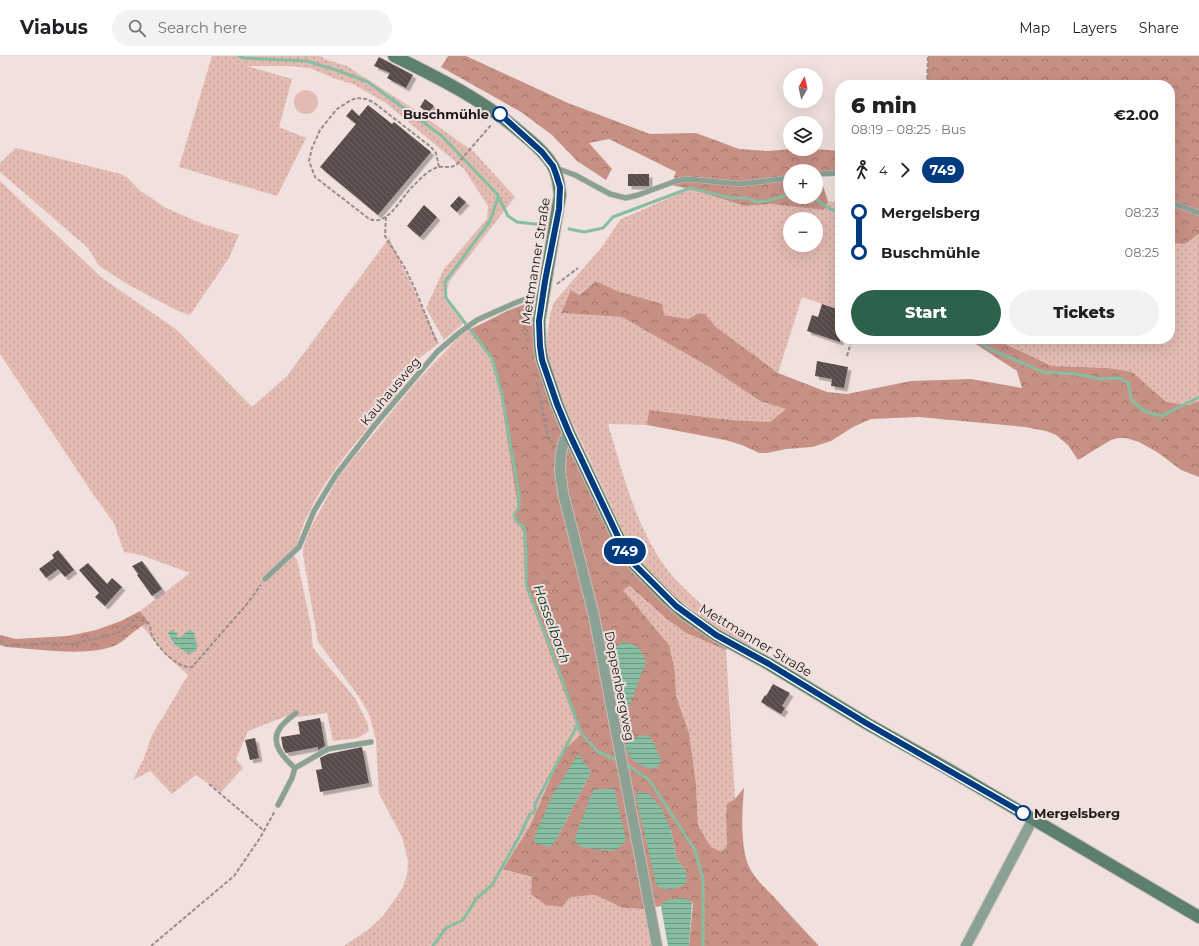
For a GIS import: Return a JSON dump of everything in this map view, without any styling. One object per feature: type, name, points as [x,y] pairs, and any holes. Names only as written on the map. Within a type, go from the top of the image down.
[{"type":"main road","name":"Mettmanner Straße","points":[[394,56],[437,78],[500,114],[532,142],[553,166],[558,181],[560,195],[555,230],[542,296],[539,333],[542,360],[569,433],[626,552],[644,576],[684,613],[716,635],[769,664],[866,723],[1199,917]]},
{"type":"street","name":"Doppenbergweg","points":[[569,433],[564,441],[561,453],[560,470],[563,493],[594,616],[657,946]]},
{"type":"street","points":[[966,946],[1033,819]]},
{"type":"lane","points":[[553,166],[575,175],[610,194],[626,198],[638,196],[676,181],[688,179],[740,184],[783,179]]},
{"type":"lane","points":[[823,174],[835,173]]},
{"type":"lane","points":[[1175,204],[1199,214]]},
{"type":"lane","name":"Kauhausweg","points":[[265,579],[299,547],[314,511],[336,475],[374,426],[440,350],[459,333],[477,320],[516,302],[542,296]]},
{"type":"lane","points":[[295,768],[283,758],[278,748],[276,736],[280,727],[296,713]]},
{"type":"lane","points":[[278,805],[292,778],[295,768],[328,749],[371,742]]},
{"type":"path","points":[[927,80],[928,56]]},
{"type":"path","points":[[439,167],[436,153],[431,147],[373,102],[366,99],[357,98],[337,109],[324,123],[312,148],[309,161],[315,177],[372,221],[378,220],[386,217],[392,212],[400,200],[427,173],[439,167],[453,167],[457,164],[500,114]]},
{"type":"path","points":[[386,217],[385,236],[405,268],[440,350]]},
{"type":"path","points":[[542,296],[578,268]]},
{"type":"path","points":[[847,356],[851,344]]},
{"type":"path","points":[[0,641],[6,645],[48,643],[70,644],[120,632],[137,617],[149,624],[155,639],[165,653],[179,664],[192,667],[246,605],[265,579]]},
{"type":"path","points":[[210,784],[264,830]]},
{"type":"path","points":[[151,946],[234,876],[264,830],[278,805]]},
{"type":"shaded area","points":[[212,56],[321,56],[324,59],[347,66],[412,108],[474,152],[515,197],[449,282],[445,300],[464,323],[444,340],[426,308],[444,269],[487,219],[488,206],[464,169],[386,103],[353,84],[336,79],[310,68],[288,66],[247,66],[292,79],[279,127],[306,138],[277,196],[179,167]]},
{"type":"shaded area","points":[[306,90],[314,94],[318,102],[314,110],[306,114],[298,110],[294,102],[298,94]]},
{"type":"shaded area","points":[[16,148],[121,174],[128,178],[139,190],[166,208],[203,224],[239,235],[229,258],[190,315],[178,311],[127,284],[99,266],[88,248],[0,172],[0,163]]},
{"type":"shaded area","points":[[0,181],[101,277],[177,330],[252,407],[287,376],[389,238],[439,343],[392,380],[398,394],[351,449],[321,491],[309,512],[300,535],[294,557],[297,559],[311,626],[313,648],[355,698],[367,722],[369,731],[358,738],[333,741],[327,713],[298,717],[287,716],[248,731],[236,759],[243,768],[221,792],[196,775],[172,794],[150,771],[133,780],[144,758],[152,735],[188,675],[167,656],[141,625],[149,621],[140,611],[190,573],[141,555],[124,552],[114,523],[0,354]]},
{"type":"shaded area","points":[[690,189],[745,206],[770,204],[823,210],[828,201],[835,202],[835,308],[802,297],[778,373],[716,327],[705,314],[699,313],[688,319],[663,315],[596,281],[578,295],[571,290],[561,313],[622,317],[711,368],[760,401],[787,409],[770,422],[731,420],[649,410],[647,425],[608,424],[633,504],[650,542],[661,560],[673,577],[690,594],[715,617],[760,653],[720,631],[695,612],[666,589],[634,555],[565,406],[551,371],[546,348],[550,314],[554,302],[601,248],[621,219]]},
{"type":"shaded area","points":[[1199,234],[1199,401],[1188,405],[1166,402],[1108,368],[1052,366],[1006,344],[1175,344],[1175,243],[1185,244]]},
{"type":"shaded area","points":[[469,330],[482,345],[491,359],[500,392],[518,508],[514,520],[523,530],[525,585],[580,735],[562,752],[530,826],[503,869],[532,877],[570,897],[595,895],[623,908],[644,909],[652,946],[344,946],[369,929],[383,916],[402,889],[407,875],[408,861],[402,837],[379,794],[376,740],[369,714],[359,697],[318,642],[303,548],[310,529],[339,476],[417,381],[460,336]]},
{"type":"shaded area","points":[[630,586],[667,619],[686,633],[726,650],[735,799],[726,816],[727,846],[722,853],[711,847],[698,826],[696,783],[689,733],[676,696],[675,672],[622,590]]},
{"type":"shaded area","points":[[171,630],[177,633],[177,637],[180,637],[189,630],[194,632],[197,646],[196,651],[188,654],[174,644],[168,633]]},
{"type":"shaded area","points":[[623,642],[638,647],[646,661],[626,715],[623,717],[620,716],[618,708],[612,658],[613,649]]},
{"type":"shaded area","points":[[647,735],[653,741],[661,760],[657,768],[641,766],[636,763],[629,755],[625,745],[636,737]]},
{"type":"shaded area","points":[[578,754],[591,772],[555,842],[549,847],[535,843],[534,838],[552,796]]},
{"type":"shaded area","points":[[614,788],[626,840],[619,848],[611,851],[581,847],[574,840],[593,790]]},
{"type":"shaded area","points":[[638,792],[648,793],[661,808],[671,830],[677,860],[686,871],[686,884],[672,889],[659,888],[656,883],[636,797]]},
{"type":"shaded area","points":[[684,898],[692,903],[689,946],[668,946],[661,906],[662,903],[671,899]]},
{"type":"green space","points":[[448,56],[466,56],[568,103],[650,134],[696,133],[739,149],[767,151],[783,150],[783,156],[823,156],[823,150],[835,151],[835,176],[823,174],[823,164],[783,164],[783,204],[823,204],[823,186],[828,201],[824,210],[770,204],[745,206],[690,189],[671,185],[676,172],[609,139],[589,143],[612,169],[606,180],[577,161],[552,135],[521,112],[441,67]]},
{"type":"green space","points":[[928,56],[1199,56],[1199,234],[1185,244],[1175,243],[1175,80],[927,80]]},
{"type":"green space","points":[[596,281],[617,291],[662,304],[664,315],[688,319],[699,313],[705,314],[716,327],[778,373],[827,392],[847,394],[911,381],[971,379],[1022,388],[1017,371],[976,344],[1006,344],[1052,366],[1108,368],[1132,372],[1166,402],[1188,405],[1199,401],[1199,477],[1181,470],[1157,452],[1139,442],[1126,438],[1111,440],[1078,460],[1068,445],[1056,435],[1046,431],[1025,427],[919,417],[871,419],[853,427],[831,441],[812,447],[786,449],[767,453],[759,453],[742,445],[725,440],[647,425],[649,410],[731,420],[770,422],[786,409],[760,401],[711,368],[622,317],[561,313],[571,290],[579,295]]},
{"type":"green space","points":[[525,304],[531,306],[533,309],[533,334],[536,356],[546,392],[618,552],[633,573],[663,602],[688,623],[728,648],[726,650],[686,633],[667,619],[630,586],[623,590],[669,645],[675,672],[676,696],[689,733],[696,783],[698,826],[711,847],[722,852],[727,846],[727,804],[735,799],[744,788],[742,817],[743,839],[746,859],[749,867],[761,884],[819,946],[689,946],[693,903],[684,899],[662,903],[661,906],[644,909],[623,908],[595,895],[570,897],[562,907],[546,905],[531,894],[532,877],[503,869],[530,826],[562,752],[580,735],[525,585],[523,530],[514,520],[518,508],[500,392],[491,359],[482,345],[469,330],[509,310]],"holes":[[[587,767],[591,772],[555,842]],[[671,830],[677,860],[686,871],[686,884],[672,889],[659,888]]]},
{"type":"green space","points":[[140,611],[149,622],[140,627],[122,642],[102,649],[75,652],[6,647],[0,645],[0,635],[16,639],[68,636],[96,630],[121,621]]},
{"type":"building","points":[[379,57],[413,75],[406,88],[387,78],[390,73],[374,66]]},
{"type":"building","points":[[425,99],[434,106],[428,113],[420,107]]},
{"type":"building","points":[[368,105],[392,124],[394,122],[431,152],[378,215],[320,167],[356,124],[346,116],[352,109],[359,116]]},
{"type":"building","points":[[628,174],[649,174],[649,186],[628,186]]},
{"type":"building","points":[[459,196],[466,202],[457,212],[450,206]]},
{"type":"building","points":[[424,205],[437,217],[420,237],[407,226]]},
{"type":"building","points":[[822,304],[835,308],[835,340],[807,331],[812,315],[818,317]]},
{"type":"building","points":[[817,361],[848,367],[844,388],[831,386],[832,379],[815,376]]},
{"type":"building","points":[[58,550],[74,570],[65,577],[58,569],[46,578],[39,569],[54,558],[52,555]]},
{"type":"building","points":[[142,561],[162,589],[152,596],[132,566]]},
{"type":"building","points":[[88,563],[107,584],[112,578],[122,587],[105,606],[95,597],[99,593],[79,570]]},
{"type":"building","points":[[773,684],[790,693],[782,706],[785,708],[781,714],[761,702]]},
{"type":"building","points":[[320,718],[325,746],[318,750],[318,747],[286,753],[283,748],[281,737],[300,734],[298,722]]},
{"type":"building","points":[[255,738],[259,758],[250,760],[245,740]]},
{"type":"building","points":[[362,747],[369,783],[320,792],[316,770],[322,769],[320,758],[328,754]]},
{"type":"waterway","points":[[239,56],[244,58],[307,61],[368,82],[442,136],[497,194],[508,216],[517,222],[544,225]]},
{"type":"waterway","points":[[569,229],[584,232],[603,228],[613,217],[690,188],[731,198],[745,198],[758,202],[783,196]]},
{"type":"waterway","name":"Hasselbach","points":[[498,197],[490,221],[445,282],[446,298],[492,358],[502,395],[519,495],[519,507],[514,515],[517,522],[524,527],[526,548],[526,585],[581,733],[598,752],[620,761]]},
{"type":"waterway","points":[[823,204],[835,210]]},
{"type":"waterway","points":[[982,344],[1043,372],[1076,374],[1100,379],[1119,378],[1128,383],[1132,401],[1146,412],[1162,416],[1199,397]]},
{"type":"waterway","points":[[433,946],[446,928],[463,920],[476,899],[492,885],[530,814],[535,811],[535,804],[578,724]]},
{"type":"waterway","name":"Hasselbach","points":[[625,763],[650,781],[695,850],[703,879],[703,946]]},
{"type":"bus line","name":"749","points":[[500,114],[516,127],[548,158],[553,166],[560,187],[559,209],[539,321],[542,360],[569,433],[621,543],[634,564],[644,576],[684,613],[716,635],[769,664],[866,723],[1023,813]]},
{"type":"place","name":"Buschmühle","points":[[500,114]]},
{"type":"place","name":"Mergelsberg","points":[[1023,813]]}]
